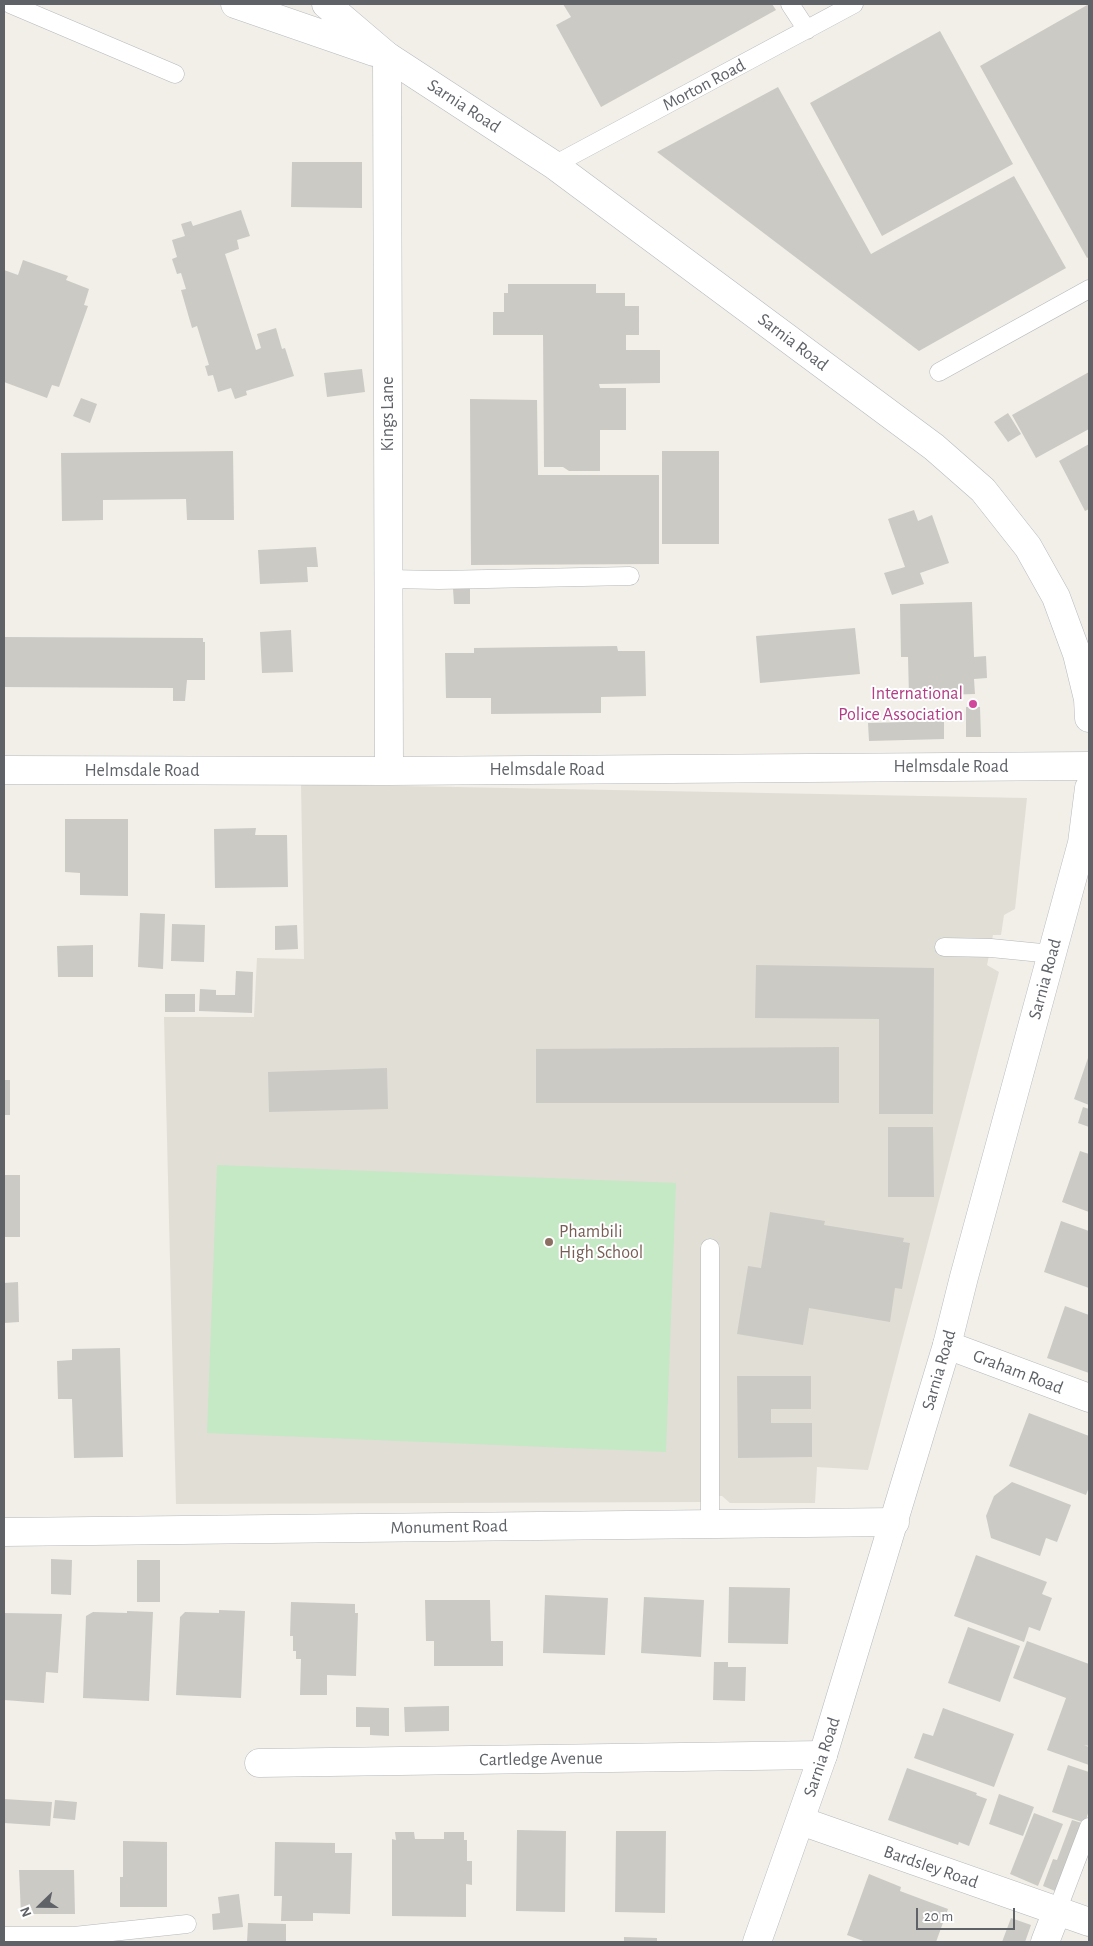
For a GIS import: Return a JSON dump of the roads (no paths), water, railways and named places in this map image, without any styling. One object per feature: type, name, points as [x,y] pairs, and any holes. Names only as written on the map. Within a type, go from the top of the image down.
[{"type":"street","name":"Sarnia Road","points":[[235,4],[387,56]]},
{"type":"street","name":"Sarnia Road","points":[[326,4],[387,56],[554,166],[934,447],[983,490],[1028,547],[1056,597],[1077,654],[1089,706]]},
{"type":"street","name":"Kings Lane","points":[[387,56],[389,771]]},
{"type":"street","name":"Helmsdale Road","points":[[4,770],[389,771],[1089,766]]},
{"type":"street","name":"Sarnia Road","points":[[757,1942],[823,1755],[947,1345],[1082,843],[1089,788]]},
{"type":"street","name":"Graham Road","points":[[947,1345],[1089,1398]]},
{"type":"street","name":"Monument Road","points":[[4,1532],[895,1522]]},
{"type":"street","name":"Cartledge Avenue","points":[[259,1763],[823,1755]]},
{"type":"street","name":"Bardsley Road","points":[[801,1821],[1089,1922]]},
{"type":"street","points":[[1045,1942],[1057,1911]]},
{"type":"lane","points":[[10,4],[175,74]]},
{"type":"lane","points":[[790,4],[807,30]]},
{"type":"lane","name":"Morton Road","points":[[554,166],[854,4]]},
{"type":"lane","points":[[939,372],[1057,309],[1089,289]]},
{"type":"lane","points":[[389,579],[439,580],[630,576]]},
{"type":"lane","points":[[944,947],[991,948],[1052,954]]},
{"type":"lane","points":[[710,1248],[710,1524]]},
{"type":"lane","points":[[1057,1911],[1089,1827]]},
{"type":"lane","points":[[4,1936],[74,1936],[187,1924]]},
{"type":"place","name":"International Police Association","points":[[973,704]]},
{"type":"place","name":"Phambili High School","points":[[549,1242]]}]
